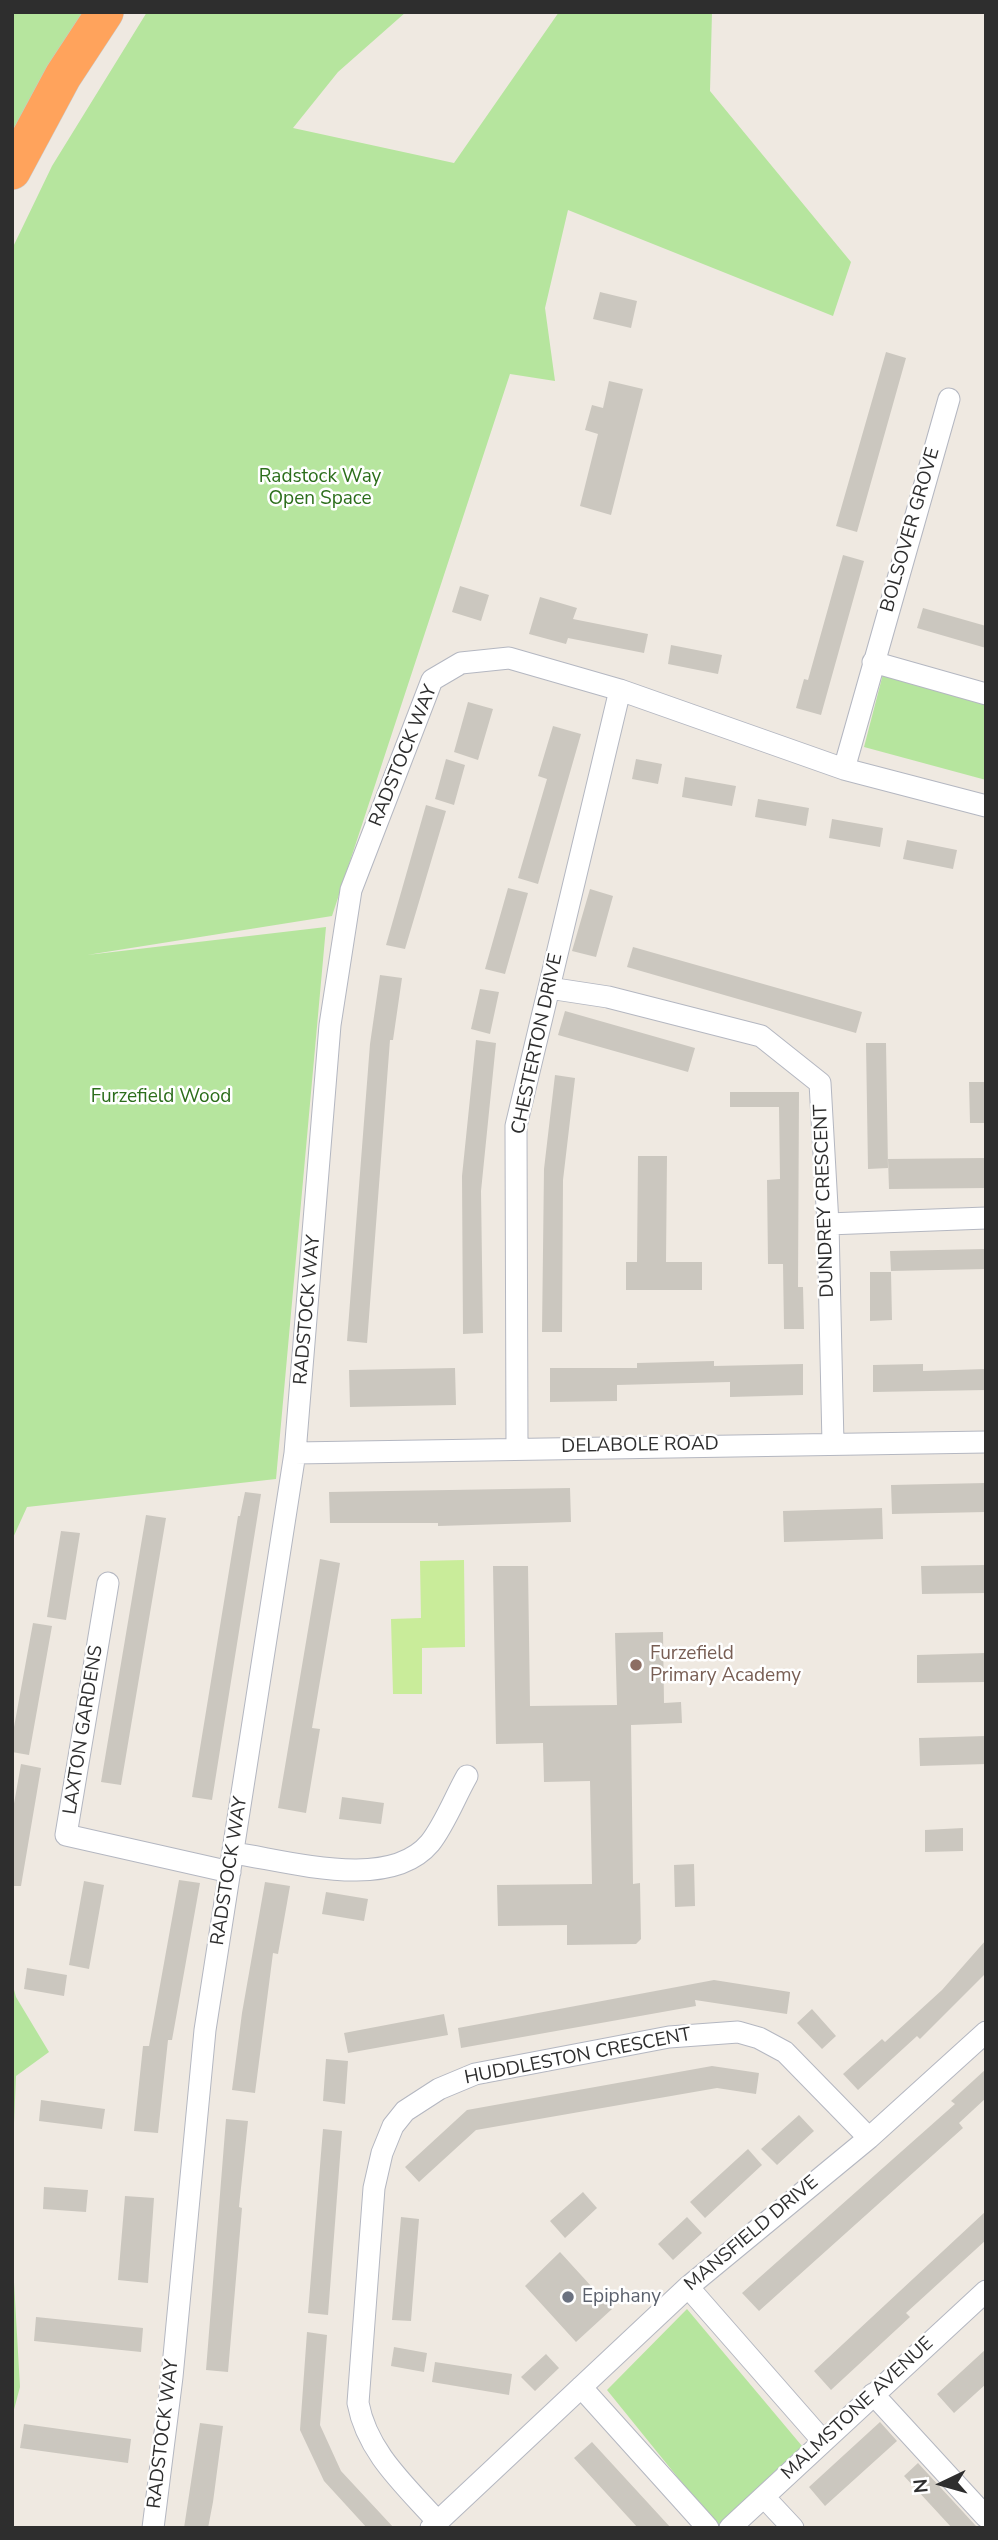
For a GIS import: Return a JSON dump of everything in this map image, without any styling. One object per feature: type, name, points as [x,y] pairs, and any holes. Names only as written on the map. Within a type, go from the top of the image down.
[{"type":"highway","points":[[12,171],[63,76],[105,12]]},
{"type":"street","name":"BOLSOVER GROVE","points":[[844,769],[949,399]]},
{"type":"street","name":"RADSTOCK WAY","points":[[153,2528],[172,2377],[205,2030],[295,1453],[330,1025],[351,890],[432,680],[461,663],[509,658],[620,690],[844,769],[986,806]]},
{"type":"street","points":[[873,662],[986,694]]},
{"type":"street","name":"CHESTERTON DRIVE","points":[[516,1448],[516,1126],[620,690]]},
{"type":"street","name":"DUNDREY CRESCENT","points":[[549,988],[608,997],[761,1035],[820,1083],[828,1224],[833,1444]]},
{"type":"street","points":[[828,1224],[986,1218]]},
{"type":"street","name":"DELABOLE ROAD","points":[[295,1453],[986,1442]]},
{"type":"street","name":"LAXTON GARDENS","points":[[108,1583],[66,1835],[232,1863]]},
{"type":"street","points":[[232,1863],[366,1872],[398,1866],[430,1843],[467,1776]]},
{"type":"street","name":"HUDDLESTON CRESCENT","points":[[434,2525],[372,2445],[358,2403],[374,2189],[386,2140],[405,2112],[439,2089],[475,2074],[684,2035],[738,2032],[759,2038],[785,2052],[869,2138]]},
{"type":"street","name":"MANSFIELD DRIVE","points":[[434,2525],[688,2287],[869,2138],[986,2032]]},
{"type":"street","points":[[688,2287],[822,2440]]},
{"type":"street","name":"MALMSTONE AVENUE","points":[[730,2528],[986,2291]]},
{"type":"street","points":[[581,2387],[708,2528]]},
{"type":"street","points":[[873,2394],[986,2517]]},
{"type":"street","points":[[764,2497],[793,2528]]},
{"type":"green space","points":[[12,12],[86,12],[12,131]]},
{"type":"green space","points":[[147,12],[406,12],[338,72],[293,128],[454,163],[559,12],[712,12],[710,91],[851,262],[833,316],[568,210],[545,308],[555,381],[510,374],[332,916],[87,955],[326,927],[276,1479],[27,1507],[12,1540],[12,249],[52,166]]},
{"type":"green space","points":[[883,674],[986,703],[986,780],[864,747]]},
{"type":"green space","points":[[464,1560],[465,1647],[422,1648],[422,1694],[393,1694],[391,1619],[421,1618],[420,1561]]},
{"type":"green space","points":[[12,1982],[16,1997],[49,2052],[16,2076],[12,2170]]},
{"type":"green space","points":[[12,2247],[20,2387],[12,2417]]},
{"type":"green space","points":[[687,2309],[802,2446],[717,2526],[607,2390]]},
{"type":"building","points":[[600,292],[637,301],[631,328],[593,319]]},
{"type":"building","points":[[886,352],[906,358],[857,532],[836,526]]},
{"type":"building","points":[[609,381],[643,389],[611,515],[580,506],[598,434],[585,430],[592,405],[603,408]]},
{"type":"building","points":[[843,555],[864,561],[821,715],[796,708],[804,679],[808,680]]},
{"type":"building","points":[[460,586],[489,595],[481,621],[452,612]]},
{"type":"building","points":[[540,597],[577,608],[573,619],[648,634],[644,653],[568,638],[566,644],[529,634]]},
{"type":"building","points":[[923,608],[986,626],[986,648],[917,628]]},
{"type":"building","points":[[671,645],[722,655],[718,674],[668,664]]},
{"type":"building","points":[[468,702],[493,709],[478,760],[454,752]]},
{"type":"building","points":[[553,726],[581,734],[538,884],[518,878],[547,779],[538,776]]},
{"type":"building","points":[[446,759],[465,765],[454,805],[435,799]]},
{"type":"building","points":[[636,759],[662,764],[658,784],[632,779]]},
{"type":"building","points":[[685,777],[736,786],[732,806],[682,797]]},
{"type":"building","points":[[758,799],[809,808],[806,826],[755,817]]},
{"type":"building","points":[[426,805],[446,811],[405,949],[386,945]]},
{"type":"building","points":[[832,819],[883,828],[880,847],[829,838]]},
{"type":"building","points":[[907,840],[957,850],[953,869],[903,859]]},
{"type":"building","points":[[508,888],[528,893],[505,974],[485,969]]},
{"type":"building","points":[[590,889],[613,896],[596,957],[572,951]]},
{"type":"building","points":[[633,947],[862,1012],[856,1033],[627,967]]},
{"type":"building","points":[[380,975],[402,978],[393,1040],[390,1040],[367,1343],[347,1341],[370,1044]]},
{"type":"building","points":[[480,989],[499,992],[490,1034],[471,1029]]},
{"type":"building","points":[[565,1011],[695,1048],[688,1072],[558,1035]]},
{"type":"building","points":[[476,1040],[496,1043],[481,1191],[483,1333],[463,1334],[462,1176]]},
{"type":"building","points":[[866,1043],[886,1043],[888,1168],[868,1169]]},
{"type":"building","points":[[555,1075],[575,1078],[563,1180],[562,1332],[542,1332],[544,1169]]},
{"type":"building","points":[[969,1082],[986,1082],[986,1123],[970,1123]]},
{"type":"building","points":[[730,1092],[799,1092],[798,1287],[803,1287],[804,1329],[784,1329],[783,1264],[768,1264],[767,1180],[780,1179],[779,1107],[730,1107]]},
{"type":"building","points":[[638,1156],[667,1156],[666,1262],[702,1262],[702,1290],[626,1290],[626,1262],[637,1262]]},
{"type":"building","points":[[986,1158],[986,1188],[889,1189],[888,1159]]},
{"type":"building","points":[[986,1249],[986,1269],[891,1271],[890,1251]]},
{"type":"building","points":[[870,1272],[891,1272],[892,1320],[870,1321]]},
{"type":"building","points":[[714,1361],[714,1366],[803,1364],[803,1395],[730,1397],[730,1382],[617,1385],[617,1401],[550,1402],[550,1368],[637,1368],[637,1363]]},
{"type":"building","points":[[923,1364],[923,1371],[986,1369],[986,1390],[873,1392],[873,1365]]},
{"type":"building","points":[[455,1368],[456,1405],[350,1407],[349,1370]]},
{"type":"building","points":[[986,1483],[986,1512],[892,1514],[891,1485]]},
{"type":"building","points":[[570,1488],[571,1522],[438,1526],[438,1523],[330,1523],[329,1492]]},
{"type":"building","points":[[245,1492],[261,1494],[212,1800],[192,1797],[238,1516]]},
{"type":"building","points":[[882,1508],[883,1539],[784,1542],[783,1511]]},
{"type":"building","points":[[146,1515],[166,1518],[121,1785],[101,1782]]},
{"type":"building","points":[[61,1531],[80,1533],[66,1620],[47,1617]]},
{"type":"building","points":[[320,1559],[340,1563],[312,1728],[320,1729],[306,1813],[278,1808]]},
{"type":"building","points":[[986,1565],[986,1593],[922,1594],[921,1566]]},
{"type":"building","points":[[493,1566],[528,1566],[530,1706],[617,1705],[615,1633],[663,1632],[664,1703],[681,1702],[682,1723],[631,1725],[633,1884],[640,1883],[641,1939],[636,1944],[567,1945],[567,1925],[498,1926],[497,1885],[592,1884],[590,1781],[544,1782],[543,1743],[496,1744]]},
{"type":"building","points":[[33,1623],[52,1626],[29,1755],[12,1752],[12,1738]]},
{"type":"building","points":[[986,1653],[986,1682],[917,1683],[917,1655]]},
{"type":"building","points":[[986,1736],[986,1764],[920,1766],[919,1738]]},
{"type":"building","points":[[21,1764],[41,1768],[21,1886],[12,1886],[12,1815]]},
{"type":"building","points":[[342,1797],[384,1803],[381,1824],[339,1819]]},
{"type":"building","points":[[963,1828],[963,1851],[925,1852],[925,1830]]},
{"type":"building","points":[[694,1864],[695,1906],[675,1907],[674,1865]]},
{"type":"building","points":[[179,1880],[200,1883],[172,2040],[168,2040],[158,2133],[134,2131],[143,2046],[149,2046]]},
{"type":"building","points":[[84,1881],[104,1885],[89,1969],[69,1965]]},
{"type":"building","points":[[265,1882],[290,1886],[278,1954],[273,1953],[255,2093],[232,2090],[242,2013]]},
{"type":"building","points":[[326,1892],[368,1899],[364,1921],[322,1914]]},
{"type":"building","points":[[986,1940],[986,1973],[920,2039],[917,2036],[858,2090],[843,2074],[882,2039],[885,2042],[942,1990]]},
{"type":"building","points":[[27,1968],[67,1975],[64,1996],[24,1989]]},
{"type":"building","points":[[714,1980],[790,1992],[787,2014],[695,2000],[696,2006],[461,2048],[458,2028]]},
{"type":"building","points":[[812,2009],[836,2036],[822,2049],[797,2023]]},
{"type":"building","points":[[444,2014],[448,2035],[348,2053],[344,2033]]},
{"type":"building","points":[[326,2059],[348,2061],[345,2104],[323,2101]]},
{"type":"building","points":[[712,2066],[759,2073],[756,2094],[717,2088],[476,2130],[419,2182],[405,2167],[467,2110]]},
{"type":"building","points":[[986,2069],[986,2098],[959,2123],[963,2128],[759,2311],[742,2293],[955,2104],[951,2101]]},
{"type":"building","points":[[41,2100],[105,2109],[102,2129],[39,2121]]},
{"type":"building","points":[[799,2115],[814,2131],[777,2165],[761,2149]]},
{"type":"building","points":[[226,2119],[248,2121],[239,2207],[242,2208],[228,2372],[206,2370]]},
{"type":"building","points":[[323,2129],[342,2131],[328,2315],[308,2313]]},
{"type":"building","points":[[748,2149],[762,2165],[705,2218],[690,2202]]},
{"type":"building","points":[[44,2187],[88,2190],[86,2212],[43,2209]]},
{"type":"building","points":[[583,2192],[597,2208],[565,2238],[550,2221]]},
{"type":"building","points":[[125,2196],[154,2198],[148,2283],[118,2280]]},
{"type":"building","points":[[986,2211],[986,2240],[906,2313],[910,2317],[831,2390],[814,2371]]},
{"type":"building","points":[[401,2217],[419,2219],[411,2321],[392,2320]]},
{"type":"building","points":[[687,2217],[702,2233],[673,2260],[658,2244]]},
{"type":"building","name":"Epiphany","points":[[560,2252],[612,2309],[576,2342],[525,2286]]},
{"type":"building","points":[[36,2317],[143,2328],[141,2352],[34,2341]]},
{"type":"building","points":[[307,2332],[327,2335],[320,2425],[341,2471],[394,2528],[367,2528],[324,2481],[300,2430]]},
{"type":"building","points":[[394,2347],[427,2353],[424,2372],[391,2366]]},
{"type":"building","points":[[986,2349],[986,2384],[954,2413],[937,2394]]},
{"type":"building","points":[[546,2354],[559,2368],[535,2391],[521,2377]]},
{"type":"building","points":[[435,2362],[512,2374],[509,2395],[432,2382]]},
{"type":"building","points":[[880,2422],[897,2441],[825,2506],[809,2487]]},
{"type":"building","points":[[200,2423],[223,2426],[213,2502],[208,2528],[184,2528]]},
{"type":"building","points":[[24,2424],[131,2439],[128,2463],[20,2448]]},
{"type":"building","points":[[592,2442],[671,2528],[638,2528],[574,2458]]},
{"type":"building","points":[[918,2463],[979,2528],[952,2528],[904,2476]]},
{"type":"place","name":"Furzefield Primary Academy","points":[[636,1665]]},
{"type":"place","name":"Epiphany","points":[[568,2297]]},
{"type":"park label","name":"Radstock Way Open Space","points":[[320,488]]},
{"type":"park label","name":"Furzefield Wood","points":[[161,1097]]}]
